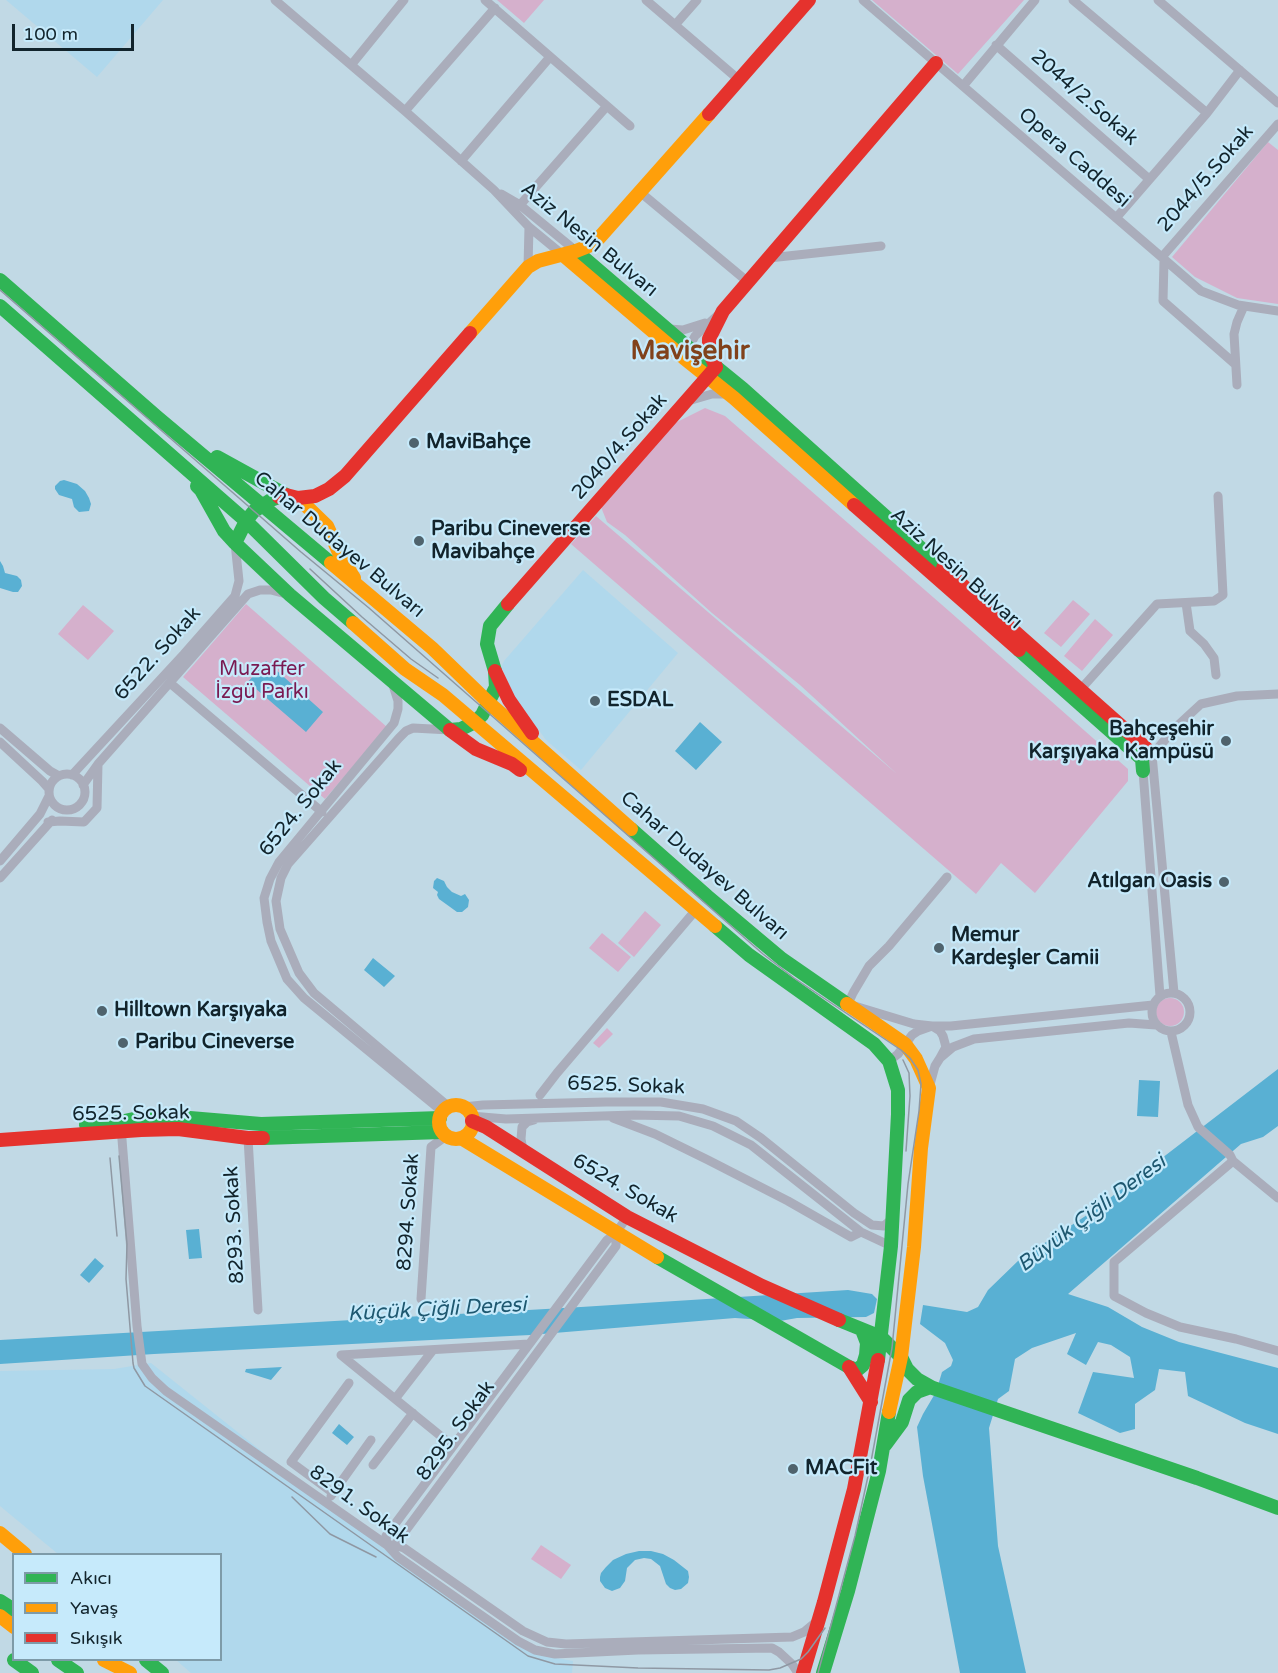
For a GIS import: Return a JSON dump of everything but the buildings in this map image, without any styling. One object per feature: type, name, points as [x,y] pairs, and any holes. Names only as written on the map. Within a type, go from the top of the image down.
[{"type":"main road","points":[[235,543],[246,521],[262,505],[271,500],[315,496],[329,489],[345,476],[528,267],[538,261],[591,245],[599,238],[805,2]]},
{"type":"main road","points":[[711,372],[709,339],[723,311],[936,63]]},
{"type":"main road","name":"Aziz Nesin Bulvarı","points":[[570,253],[663,327],[686,353]]},
{"type":"main road","name":"Aziz Nesin Bulvarı","points":[[570,253],[1080,690],[1146,758]]},
{"type":"main road","name":"Cahar Dudayev Bulvarı","points":[[0,280],[157,417],[432,648],[489,703],[707,896],[782,959],[905,1044],[916,1059],[929,1088]]},
{"type":"main road","name":"Cahar Dudayev Bulvarı","points":[[0,306],[246,521],[360,631],[405,669],[444,695],[757,962],[874,1044],[889,1061],[898,1090],[898,1106],[891,1246],[882,1337],[851,1500],[824,1602],[801,1673]]},
{"type":"main road","name":"Aziz Nesin Bulvarı","points":[[711,372],[734,398],[1146,758]]},
{"type":"main road","name":"2040/4.Sokak","points":[[495,671],[487,644],[490,626],[711,372]]},
{"type":"main road","points":[[157,417],[225,463],[292,497],[315,513],[327,526],[356,585]]},
{"type":"main road","points":[[145,432],[201,490],[224,531],[290,595],[450,730],[476,748],[512,764],[570,804]]},
{"type":"main road","points":[[450,730],[461,729],[482,716],[496,687],[495,671]]},
{"type":"main road","points":[[495,671],[509,700],[526,726],[563,769]]},
{"type":"main road","points":[[823,1673],[879,1471],[890,1403],[901,1357],[929,1088]]},
{"type":"main road","name":"6525. Sokak","points":[[0,1140],[121,1127],[138,1118],[178,1117],[261,1124],[453,1118]]},
{"type":"main road","points":[[453,1118],[470,1131],[461,1138],[453,1139],[453,1118]]},
{"type":"main road","name":"6525. Sokak","points":[[0,1132],[121,1127],[141,1130],[178,1130],[248,1138],[308,1138],[453,1118]]},
{"type":"main road","name":"6524. Sokak","points":[[453,1118],[525,1152],[627,1217],[762,1286],[882,1337]]},
{"type":"main road","name":"6524. Sokak","points":[[461,1138],[616,1233],[849,1367]]},
{"type":"main road","points":[[849,1367],[857,1370],[863,1365],[867,1343],[862,1330]]},
{"type":"main road","points":[[882,1337],[901,1357],[907,1369],[930,1387],[1186,1474],[1278,1508]]},
{"type":"main road","points":[[849,1367],[871,1402]]},
{"type":"main road","points":[[883,1448],[902,1422],[909,1400],[917,1392],[930,1387]]},
{"type":"main road","points":[[0,1533],[24,1553]]},
{"type":"main road","points":[[0,1616],[12,1625]]},
{"type":"main road","points":[[17,1661],[32,1673]]},
{"type":"main road","points":[[61,1661],[77,1673]]},
{"type":"main road","points":[[108,1661],[130,1673]]},
{"type":"main road","points":[[149,1661],[162,1673]]},
{"type":"street","name":"Aziz Nesin Bulvarı","points":[[275,0],[352,64],[494,190],[529,227],[570,253]]},
{"type":"street","points":[[352,64],[404,0]]},
{"type":"street","points":[[485,0],[630,126]]},
{"type":"street","points":[[646,0],[738,80]]},
{"type":"street","points":[[675,25],[697,0]]},
{"type":"street","name":"Opera Caddesi","points":[[862,0],[1201,291],[1244,306],[1278,311]]},
{"type":"street","points":[[963,86],[1035,0]]},
{"type":"street","points":[[1074,0],[1207,113]]},
{"type":"street","points":[[1158,0],[1278,103]]},
{"type":"street","points":[[405,111],[495,8]]},
{"type":"street","name":"2044/2.Sokak","points":[[996,45],[1149,179]]},
{"type":"street","points":[[461,161],[550,57]]},
{"type":"street","points":[[1116,218],[1207,113],[1239,70]]},
{"type":"street","points":[[520,205],[607,106]]},
{"type":"street","name":"2044/5.Sokak","points":[[1163,259],[1278,124]]},
{"type":"street","name":"Aziz Nesin Bulvarı","points":[[494,190],[520,205],[570,253]]},
{"type":"street","points":[[640,192],[748,282]]},
{"type":"street","points":[[528,267],[529,227]]},
{"type":"street","points":[[769,258],[881,246]]},
{"type":"street","points":[[1163,259],[1163,301],[1235,364]]},
{"type":"street","points":[[1237,385],[1234,334],[1244,306]]},
{"type":"street","points":[[686,353],[695,336],[723,311]]},
{"type":"street","points":[[663,327],[683,330],[710,321]]},
{"type":"street","points":[[685,402],[712,394],[725,394],[734,398]]},
{"type":"street","points":[[1080,690],[1157,604],[1214,602],[1223,595],[1218,496]]},
{"type":"street","name":"6522. Sokak","points":[[72,775],[235,596],[240,581],[235,543]]},
{"type":"street","name":"6522. Sokak","points":[[83,784],[248,594],[260,590],[271,590],[290,595]]},
{"type":"street","points":[[1186,603],[1190,631],[1204,644],[1214,658],[1216,675]]},
{"type":"street","name":"6524. Sokak","points":[[392,682],[398,701],[394,723],[279,862],[264,898],[271,941],[287,979],[304,998],[453,1118]]},
{"type":"street","points":[[170,683],[322,812]]},
{"type":"street","points":[[1160,996],[1146,758],[1201,704],[1237,696],[1278,694]]},
{"type":"street","points":[[0,728],[50,771],[59,776]]},
{"type":"street","name":"6524. Sokak","points":[[450,730],[413,728],[406,731],[288,864],[281,878],[276,901],[280,929],[299,974],[314,993],[453,1118]]},
{"type":"street","points":[[0,742],[40,778],[57,807],[66,810]]},
{"type":"street","points":[[1146,758],[1174,993]]},
{"type":"street","points":[[48,822],[60,820],[84,822],[97,808],[98,764]]},
{"type":"street","points":[[0,861],[40,814],[54,779],[59,776],[77,777],[83,784],[84,795],[80,804],[48,822],[0,878]]},
{"type":"street","points":[[947,877],[889,946],[869,966],[848,1004],[914,1024],[932,1026],[1153,1005]]},
{"type":"street","points":[[540,1095],[695,911]]},
{"type":"street","points":[[940,1058],[953,1047],[974,1039],[1129,1023],[1156,1025],[1171,1032],[1183,1028],[1187,1023],[1190,1011],[1185,999],[1174,993],[1160,996],[1153,1005],[1152,1015],[1156,1025]]},
{"type":"street","points":[[889,1061],[918,1030],[932,1026],[940,1031],[944,1036],[945,1047],[935,1066],[929,1088]]},
{"type":"street","points":[[1171,1032],[1188,1106],[1198,1127],[1278,1198]]},
{"type":"street","name":"6525. Sokak","points":[[453,1118],[483,1105],[661,1102],[703,1110],[736,1121],[761,1138],[854,1214],[872,1225],[884,1226],[892,1219]]},
{"type":"street","points":[[608,1116],[655,1134],[788,1201],[851,1236],[861,1232]]},
{"type":"street","name":"6525. Sokak","points":[[453,1118],[679,1116],[713,1126],[751,1145],[861,1232],[891,1246]]},
{"type":"street","name":"8294. Sokak","points":[[421,1299],[431,1147],[453,1118]]},
{"type":"street","points":[[525,1152],[521,1139],[522,1127],[527,1122],[545,1118]]},
{"type":"street","name":"8291. Sokak","points":[[121,1127],[142,1364],[152,1378],[166,1391],[326,1503],[391,1545],[404,1548],[523,1630],[547,1642],[566,1644],[792,1637],[804,1632],[818,1620]]},
{"type":"street","name":"8293. Sokak","points":[[248,1138],[258,1310]]},
{"type":"street","points":[[1231,1158],[1114,1262],[1114,1296],[1180,1327],[1278,1351]]},
{"type":"street","points":[[616,1233],[627,1217]]},
{"type":"street","name":"8295. Sokak","points":[[616,1233],[616,1246],[391,1545],[386,1536],[607,1240],[616,1233]]},
{"type":"street","points":[[453,1446],[341,1355],[531,1342]]},
{"type":"street","points":[[395,1399],[433,1350]]},
{"type":"street","points":[[333,1493],[291,1462],[349,1383]]},
{"type":"street","points":[[373,1465],[413,1413]]},
{"type":"street","points":[[326,1503],[371,1440]]},
{"type":"street","name":"8291. Sokak","points":[[391,1545],[398,1557],[518,1641],[535,1650],[555,1654],[772,1648],[801,1673]]},
{"type":"shaded area","points":[[6,0],[163,0],[97,77]]},
{"type":"shaded area","points":[[583,570],[678,653],[581,770],[546,740],[514,696],[501,667]]},
{"type":"shaded area","points":[[151,1363],[388,1552],[534,1654],[573,1661],[572,1673],[191,1673],[177,1661],[222,1661],[222,1553],[57,1553],[0,1506],[0,1371],[114,1369]]},
{"type":"green space","points":[[497,0],[544,0],[524,23]]},
{"type":"green space","points":[[872,0],[1024,0],[958,74]]},
{"type":"green space","points":[[1268,142],[1278,150],[1278,304],[1237,298],[1195,277],[1172,257]]},
{"type":"green space","points":[[705,408],[725,416],[1128,769],[1128,781],[1035,893],[1001,863],[976,894],[571,544],[596,516],[897,774],[800,685],[607,522],[601,507],[673,424]]},
{"type":"green space","points":[[1073,600],[1090,614],[1061,647],[1044,633]]},
{"type":"green space","name":"Muzaffer İzgü Parkı","points":[[246,604],[387,727],[325,799],[183,677]]},
{"type":"green space","points":[[83,605],[114,631],[88,660],[58,634]]},
{"type":"green space","points":[[1095,619],[1113,635],[1082,671],[1064,656]]},
{"type":"green space","points":[[645,911],[661,925],[634,957],[618,943]]},
{"type":"green space","points":[[602,933],[631,957],[618,972],[589,948]]},
{"type":"green space","points":[[1170,998],[1180,1002],[1184,1012],[1180,1022],[1170,1026],[1160,1022],[1156,1012],[1160,1002]]},
{"type":"green space","points":[[607,1028],[613,1034],[599,1048],[593,1043]]},
{"type":"green space","points":[[541,1545],[571,1565],[561,1579],[531,1559]]},
{"type":"water","points":[[64,480],[77,484],[85,491],[91,504],[89,511],[79,512],[74,507],[72,499],[59,495],[55,486]]},
{"type":"water","points":[[0,561],[5,573],[17,576],[21,580],[22,586],[18,592],[0,588]]},
{"type":"water","points":[[266,661],[323,712],[306,732],[248,682]]},
{"type":"water","points":[[700,722],[722,742],[696,770],[675,751]]},
{"type":"water","points":[[437,878],[444,881],[452,892],[461,896],[465,894],[469,900],[468,907],[462,912],[457,912],[439,899],[438,892],[433,888]]},
{"type":"water","points":[[373,958],[395,976],[384,987],[364,970]]},
{"type":"water","name":"Büyük Çiğli Deresi","points":[[1278,1069],[1278,1126],[1263,1137],[1241,1144],[1068,1294],[1108,1307],[1142,1327],[1179,1342],[1278,1368],[1278,1434],[1245,1423],[1188,1396],[1185,1372],[1159,1369],[1155,1390],[1135,1404],[1135,1429],[1120,1433],[1078,1413],[1093,1372],[1134,1378],[1130,1357],[1111,1345],[1098,1342],[1086,1365],[1067,1354],[1076,1333],[1032,1348],[1015,1359],[1009,1391],[998,1399],[989,1428],[998,1546],[1026,1673],[960,1673],[923,1476],[917,1427],[936,1392],[942,1372],[951,1366],[953,1360],[945,1343],[920,1324],[923,1305],[967,1312],[978,1307],[988,1290],[1019,1260],[1093,1211]]},
{"type":"water","points":[[1139,1080],[1160,1081],[1158,1117],[1137,1116]]},
{"type":"water","points":[[199,1229],[202,1258],[189,1259],[186,1230]]},
{"type":"water","points":[[95,1258],[104,1266],[89,1283],[80,1275]]},
{"type":"water","points":[[848,1290],[872,1294],[877,1299],[874,1313],[866,1317],[797,1318],[780,1321],[735,1318],[530,1335],[0,1364],[0,1340]]},
{"type":"water","points":[[282,1367],[271,1380],[245,1372],[246,1369]]},
{"type":"water","points":[[339,1424],[354,1437],[347,1445],[332,1433]]},
{"type":"water","points":[[639,1551],[663,1554],[674,1560],[688,1571],[688,1583],[681,1589],[670,1588],[666,1584],[660,1566],[651,1559],[644,1558],[635,1560],[627,1568],[625,1581],[620,1588],[612,1591],[605,1588],[600,1577],[606,1567],[613,1560]]},
{"type":"tram line","points":[[0,290],[301,552],[369,608],[763,954],[794,978],[901,1050],[918,1070],[921,1084],[919,1111],[908,1184],[892,1348],[855,1536],[818,1673]]},
{"type":"tram line","points":[[310,569],[411,659],[438,678]]},
{"type":"tram line","points":[[903,1060],[909,1073],[910,1096],[906,1151]]},
{"type":"tram line","points":[[119,1156],[127,1244],[126,1279],[133,1363],[145,1386],[528,1656],[555,1664],[769,1670],[801,1659],[825,1628]]},
{"type":"tram line","points":[[110,1158],[117,1236]]},
{"type":"tram line","points":[[292,1497],[330,1534],[376,1557]]},
{"type":"traffic: fast","points":[[576,251],[689,348],[743,389],[943,568]]},
{"type":"traffic: fast","points":[[0,280],[157,417],[331,563]]},
{"type":"traffic: fast","points":[[0,306],[246,521],[324,598],[353,623]]},
{"type":"traffic: fast","points":[[217,457],[286,495]]},
{"type":"traffic: fast","points":[[197,486],[224,531],[235,543]]},
{"type":"traffic: fast","points":[[279,497],[254,511],[235,543],[290,595],[450,730],[461,729],[475,722],[482,715],[496,687],[495,671],[487,644],[490,626],[508,604]]},
{"type":"traffic: fast","points":[[1019,650],[1142,759],[1143,771]]},
{"type":"traffic: fast","points":[[631,829],[782,959],[847,1004]]},
{"type":"traffic: fast","points":[[715,926],[749,955],[874,1044],[889,1061],[898,1090],[898,1114],[891,1246],[878,1360]]},
{"type":"traffic: fast","points":[[86,1125],[138,1118],[178,1117],[261,1124],[440,1118]]},
{"type":"traffic: fast","points":[[263,1138],[442,1132]]},
{"type":"traffic: fast","points":[[657,1257],[857,1370],[863,1365],[866,1355],[867,1343],[862,1330]]},
{"type":"traffic: fast","points":[[839,1320],[881,1337],[901,1357],[907,1369],[917,1379],[933,1388],[1278,1508]]},
{"type":"traffic: fast","points":[[885,1445],[902,1422],[909,1400],[917,1392],[931,1387]]},
{"type":"traffic: fast","points":[[823,1673],[848,1591],[879,1471],[889,1412]]},
{"type":"traffic: fast","points":[[0,1601],[12,1609]]},
{"type":"traffic: fast","points":[[15,1661],[32,1673]]},
{"type":"traffic: fast","points":[[59,1661],[77,1673]]},
{"type":"traffic: fast","points":[[147,1661],[162,1673]]},
{"type":"traffic: slow","points":[[470,333],[528,267],[538,261],[591,245],[599,238],[709,114]]},
{"type":"traffic: slow","points":[[563,255],[734,398],[854,505]]},
{"type":"traffic: slow","points":[[298,498],[327,526],[341,557],[354,578]]},
{"type":"traffic: slow","points":[[331,563],[432,648],[489,703],[631,829]]},
{"type":"traffic: slow","points":[[353,623],[405,669],[443,695],[715,926]]},
{"type":"traffic: slow","points":[[847,1004],[905,1044],[916,1059],[929,1088],[901,1357],[889,1412]]},
{"type":"traffic: slow","points":[[456,1105],[468,1110],[473,1122],[468,1134],[456,1139],[444,1134],[439,1122],[444,1110],[456,1105]]},
{"type":"traffic: slow","points":[[461,1138],[657,1257]]},
{"type":"traffic: slow","points":[[0,1533],[24,1553]]},
{"type":"traffic: slow","points":[[0,1616],[12,1625]]},
{"type":"traffic: slow","points":[[106,1661],[130,1673]]},
{"type":"traffic: jam","points":[[709,114],[809,0]]},
{"type":"traffic: jam","points":[[716,367],[709,352],[709,339],[723,311],[936,63]]},
{"type":"traffic: jam","points":[[279,497],[286,495],[298,498],[315,496],[329,489],[345,476],[470,333]]},
{"type":"traffic: jam","points":[[508,604],[716,367]]},
{"type":"traffic: jam","points":[[854,505],[1019,650]]},
{"type":"traffic: jam","points":[[943,568],[1146,748]]},
{"type":"traffic: jam","points":[[495,671],[509,700],[532,733]]},
{"type":"traffic: jam","points":[[450,730],[476,749],[512,764],[520,770]]},
{"type":"traffic: jam","points":[[472,1121],[486,1127],[627,1217],[762,1286],[839,1320]]},
{"type":"traffic: jam","points":[[0,1140],[178,1129],[263,1138]]},
{"type":"traffic: jam","points":[[803,1673],[854,1489],[878,1360]]},
{"type":"traffic: jam","points":[[849,1367],[871,1402]]},
{"type":"place","name":"MaviBahçe","points":[[414,443]]},
{"type":"place","name":"Paribu Cineverse Mavibahçe","points":[[419,541]]},
{"type":"place","name":"ESDAL","points":[[595,701]]},
{"type":"place","name":"Bahçeşehir Karşıyaka Kampüsü","points":[[1226,741]]},
{"type":"place","name":"Atılgan Oasis","points":[[1224,882]]},
{"type":"place","name":"Memur Kardeşler Camii","points":[[939,948]]},
{"type":"place","name":"Hilltown Karşıyaka","points":[[102,1011]]},
{"type":"place","name":"Paribu Cineverse","points":[[123,1043]]},
{"type":"place","name":"MACFit","points":[[793,1469]]},
{"type":"district","name":"Mavişehir","points":[[690,352]]},
{"type":"water label","name":"Küçük Çiğli Deresi","points":[[437,1310]]}]
